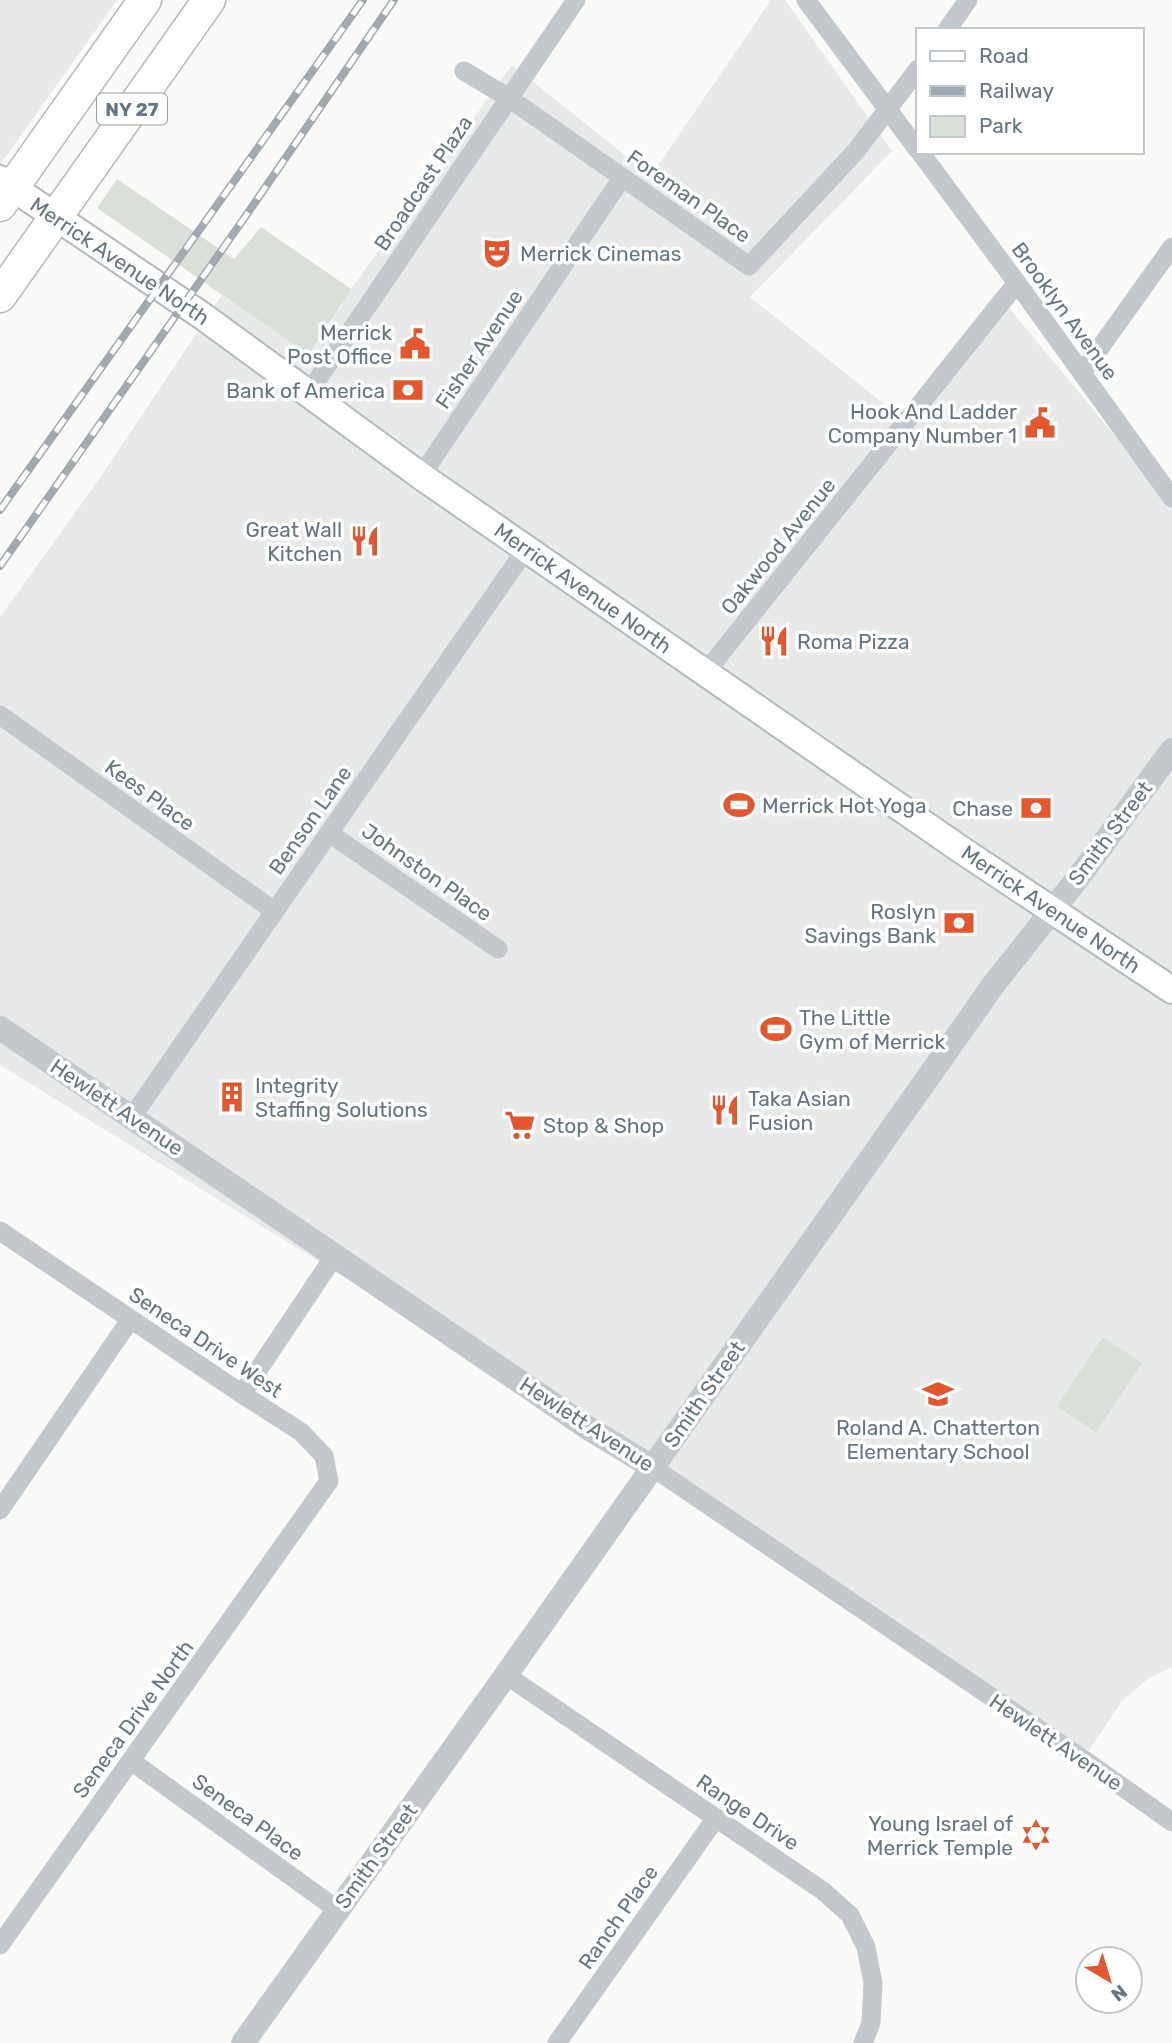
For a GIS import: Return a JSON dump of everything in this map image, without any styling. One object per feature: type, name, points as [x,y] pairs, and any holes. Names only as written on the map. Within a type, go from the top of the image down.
[{"type":"highway","name":"NY 27","points":[[4,190],[145,0]]},
{"type":"highway","name":"NY 27","points":[[0,296],[209,0]]},
{"type":"main road","name":"Merrick Avenue North","points":[[4,190],[55,217],[204,317],[421,476],[526,549],[993,872],[1172,989]]},
{"type":"street","name":"Broadcast Plaza","points":[[309,393],[576,0]]},
{"type":"street","name":"Brooklyn Avenue","points":[[806,0],[916,147]]},
{"type":"street","points":[[948,28],[968,0]]},
{"type":"street","name":"Foreman Place","points":[[464,71],[509,98],[750,266],[856,151],[888,110]]},
{"type":"street","points":[[888,110],[916,72]]},
{"type":"street","name":"Brooklyn Avenue","points":[[921,154],[1172,498]]},
{"type":"street","name":"Fisher Avenue","points":[[421,476],[622,178]]},
{"type":"street","points":[[1082,373],[1172,247]]},
{"type":"street","name":"Oakwood Avenue","points":[[705,673],[1017,283]]},
{"type":"street","name":"Benson Lane","points":[[132,1117],[526,549]]},
{"type":"street","name":"Kees Place","points":[[0,715],[274,911]]},
{"type":"street","name":"Smith Street","points":[[243,2043],[994,984],[1078,878],[1172,750]]},
{"type":"street","name":"Johnston Place","points":[[329,833],[498,949]]},
{"type":"street","name":"Hewlett Avenue","points":[[0,1028],[588,1428],[652,1467],[1172,1822]]},
{"type":"street","name":"Seneca Drive West","points":[[0,1231],[301,1432],[324,1456],[330,1481],[302,1519]]},
{"type":"street","points":[[242,1394],[335,1255]]},
{"type":"street","points":[[0,1510],[130,1320]]},
{"type":"street","name":"Seneca Drive North","points":[[0,1945],[302,1519]]},
{"type":"street","name":"Range Drive","points":[[506,1675],[823,1891],[849,1915],[866,1947],[873,1983],[871,2023],[863,2043]]},
{"type":"street","name":"Seneca Place","points":[[131,1761],[338,1910]]},
{"type":"street","name":"Ranch Place","points":[[557,2043],[716,1818]]},
{"type":"shaded area","points":[[0,0],[117,0],[0,165]]},
{"type":"shaded area","points":[[771,0],[785,0],[892,151],[750,297],[899,416],[996,292],[1172,505],[1172,1667],[1149,1678],[1122,1701],[1083,1759],[652,1467],[0,1065],[0,617],[97,482],[222,295],[310,355],[351,289],[512,65],[651,176]]},
{"type":"green space","points":[[117,179],[234,259],[261,227],[351,289],[309,355],[97,208]]},
{"type":"green space","points":[[1103,1337],[1142,1363],[1096,1432],[1057,1406]]},
{"type":"railway","points":[[0,510],[363,0]]},
{"type":"railway","points":[[0,566],[394,0]]},
{"type":"place","name":"Merrick Cinemas","points":[[497,253]]},
{"type":"place","name":"Merrick Post Office","points":[[415,344]]},
{"type":"place","name":"Bank of America","points":[[408,390]]},
{"type":"place","name":"Hook And Ladder Company Number 1","points":[[1040,423]]},
{"type":"place","name":"Great Wall Kitchen","points":[[365,541]]},
{"type":"place","name":"Roma Pizza","points":[[774,641]]},
{"type":"place","name":"Merrick Hot Yoga","points":[[739,805]]},
{"type":"place","name":"Chase","points":[[1036,808]]},
{"type":"place","name":"Roslyn Savings Bank","points":[[959,923]]},
{"type":"place","name":"The Little Gym of Merrick","points":[[776,1029]]},
{"type":"place","name":"Integrity Staffing Solutions","points":[[232,1097]]},
{"type":"place","name":"Taka Asian Fusion","points":[[725,1110]]},
{"type":"place","name":"Stop & Shop","points":[[520,1125]]},
{"type":"place","name":"Roland A. Chatterton Elementary School","points":[[938,1394]]},
{"type":"place","name":"Young Israel of Merrick Temple","points":[[1036,1835]]}]
